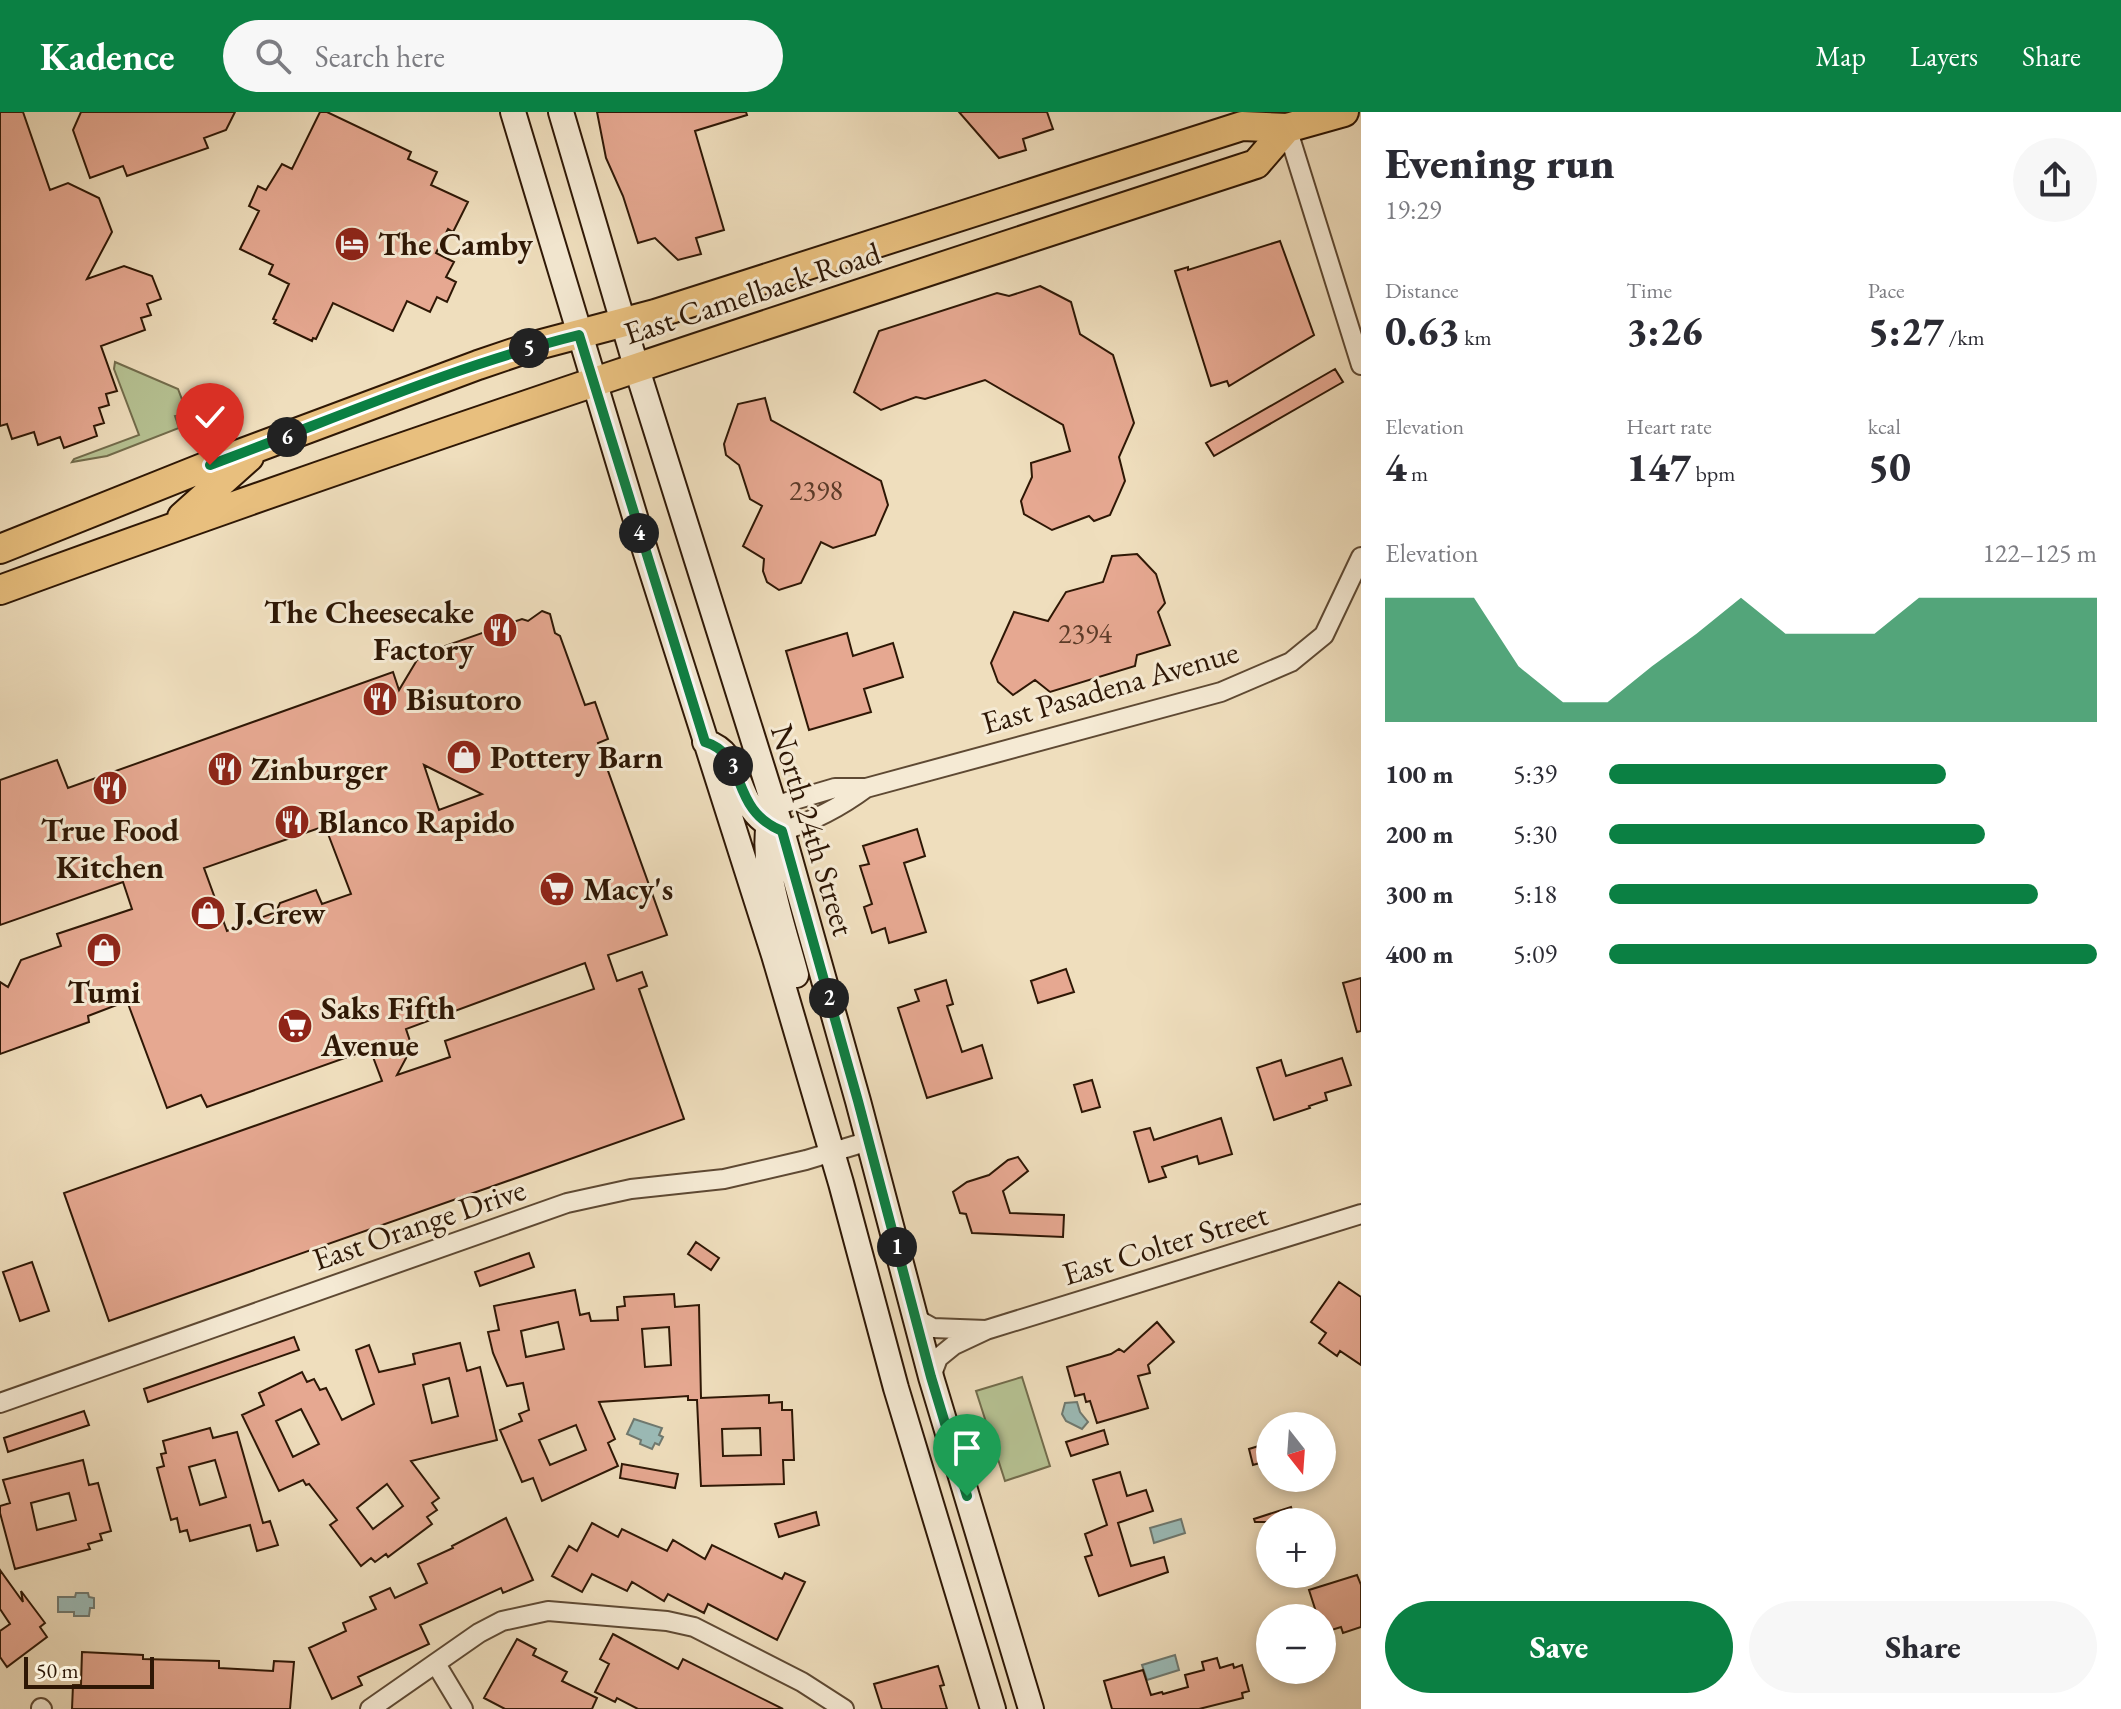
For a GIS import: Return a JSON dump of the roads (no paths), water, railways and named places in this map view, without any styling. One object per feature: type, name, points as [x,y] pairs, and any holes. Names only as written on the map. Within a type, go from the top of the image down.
[{"type":"main road","points":[[513,112],[593,381],[733,823],[832,1153],[896,1388],[993,1709]]},
{"type":"main road","name":"North 24th Street","points":[[561,112],[869,1141],[931,1377],[1031,1709]]},
{"type":"main road","name":"East Camelback Road","points":[[0,549],[262,446],[534,346],[623,324],[1242,126],[1287,128],[1344,112]]},
{"type":"main road","name":"East Camelback Road","points":[[1,590],[169,528],[636,366],[1256,164],[1287,128]]},
{"type":"main road","points":[[169,528],[262,446]]},
{"type":"main road","points":[[705,742],[716,745],[729,757],[746,802],[774,821],[766,848],[833,1117],[832,1153]]},
{"type":"street","points":[[1287,128],[1361,365]]},
{"type":"street","name":"East Pasadena Avenue","points":[[774,821],[835,788],[866,788],[1227,690],[1291,662],[1324,635],[1361,557]]},
{"type":"street","name":"East Pasadena Avenue","points":[[774,821],[829,813],[866,788]]},
{"type":"street","name":"East Orange Drive","points":[[0,1403],[567,1203],[631,1189],[724,1179],[869,1141]]},
{"type":"street","name":"East Colter Street","points":[[931,1377],[938,1358],[954,1345],[986,1330],[1361,1214]]},
{"type":"street","name":"East Colter Street","points":[[915,1318],[933,1328],[986,1330]]},
{"type":"street","points":[[370,1709],[479,1633],[502,1621],[524,1614],[563,1611],[667,1621],[694,1627],[802,1682],[844,1709]]},
{"type":"street","points":[[436,1664],[465,1708]]},
{"type":"water","points":[[1077,1402],[1088,1422],[1082,1429],[1066,1421],[1062,1414],[1065,1403]]},
{"type":"water","points":[[634,1419],[662,1428],[659,1435],[663,1437],[659,1445],[655,1443],[652,1449],[627,1434]]},
{"type":"water","points":[[1181,1519],[1185,1533],[1154,1543],[1150,1528]]},
{"type":"water","points":[[76,1593],[88,1593],[89,1597],[94,1598],[94,1608],[90,1608],[89,1616],[58,1612],[58,1597],[75,1597]]},
{"type":"water","points":[[1175,1655],[1179,1670],[1147,1680],[1142,1665]]},
{"type":"place","name":"The Camby","points":[[352,244]]},
{"type":"place","name":"The Cheesecake Factory","points":[[500,630]]},
{"type":"place","name":"Bisutoro","points":[[380,699]]},
{"type":"place","name":"Pottery Barn","points":[[464,757]]},
{"type":"place","name":"Zinburger","points":[[225,769]]},
{"type":"place","name":"True Food Kitchen","points":[[110,788]]},
{"type":"place","name":"Blanco Rapido","points":[[292,822]]},
{"type":"place","name":"Macy's","points":[[557,889]]},
{"type":"place","name":"J.Crew","points":[[208,913]]},
{"type":"place","name":"Tumi","points":[[104,950]]},
{"type":"place","name":"Saks Fifth Avenue","points":[[295,1026]]}]
